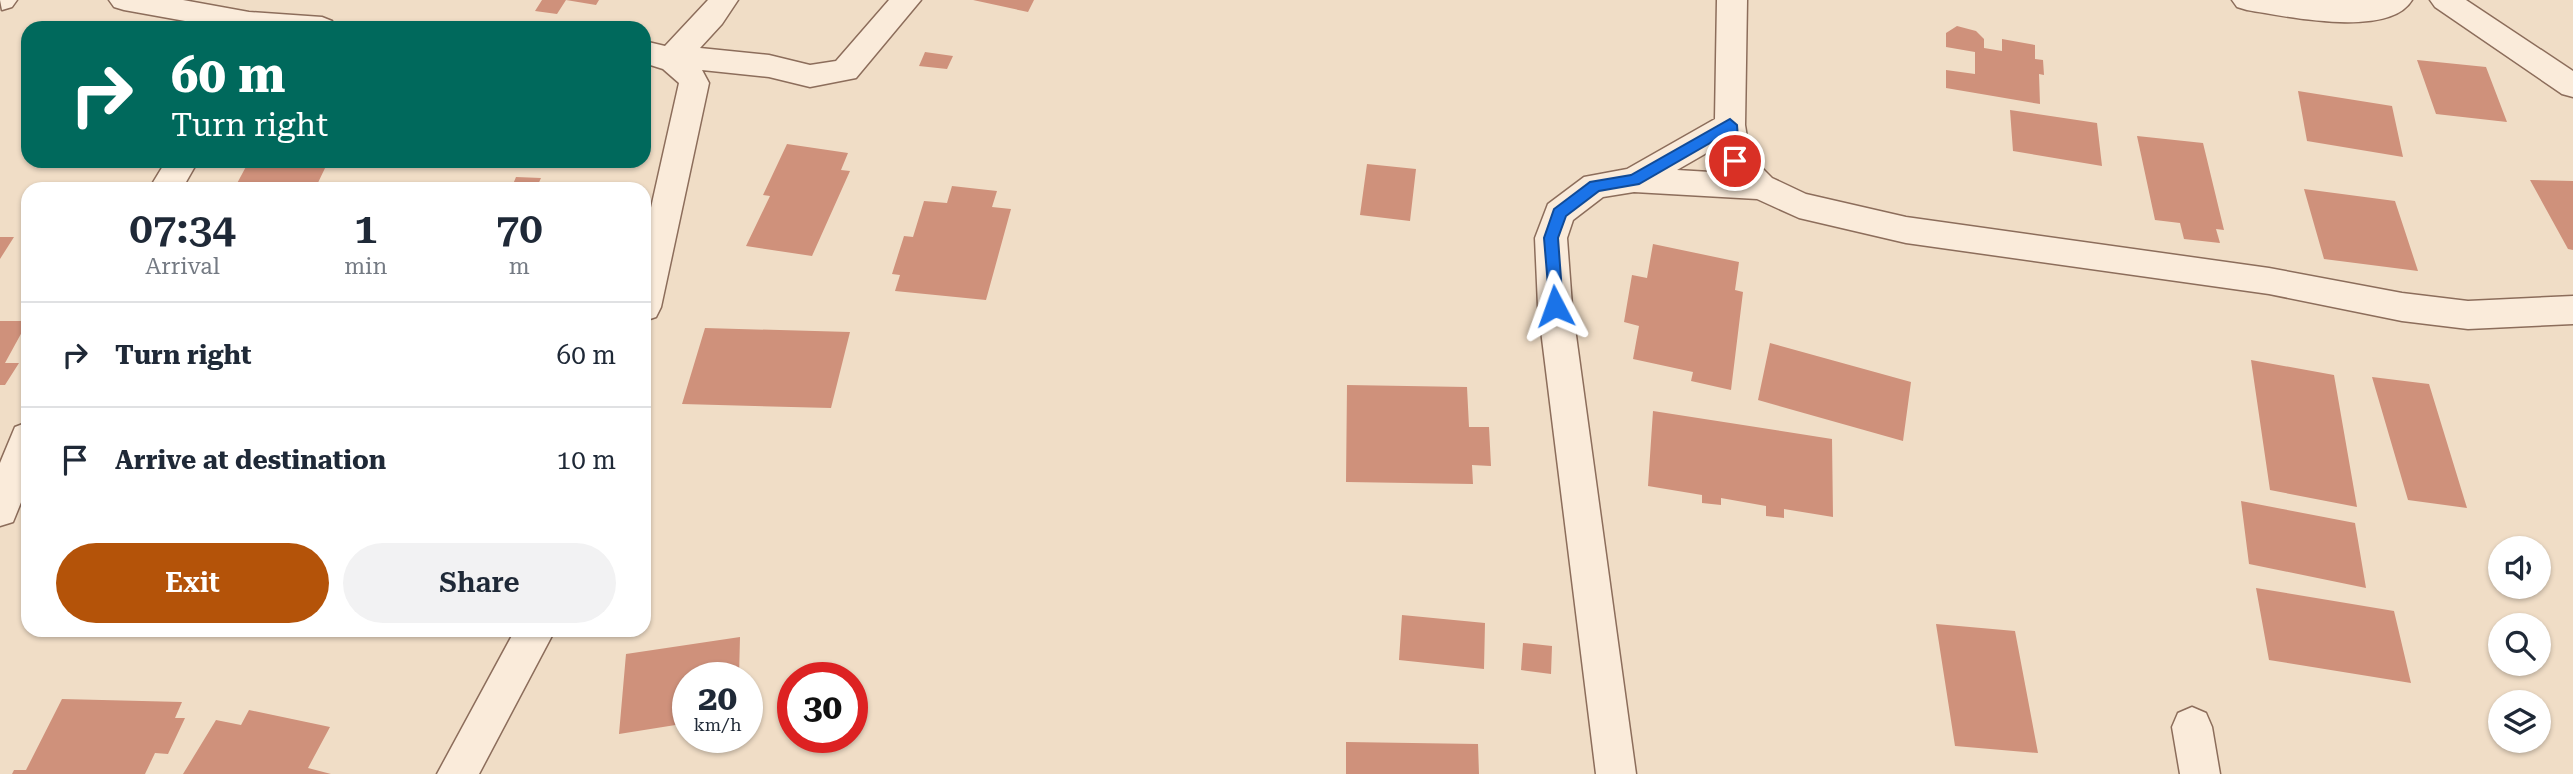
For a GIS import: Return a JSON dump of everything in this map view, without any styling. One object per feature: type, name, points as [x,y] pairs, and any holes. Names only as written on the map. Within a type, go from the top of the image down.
[{"type":"street","points":[[124,0],[228,21]]},
{"type":"street","points":[[657,56],[712,17],[723,0]]},
{"type":"street","points":[[657,56],[769,66],[810,76],[845,70],[906,0]]},
{"type":"street","points":[[1732,0],[1730,125],[1735,161],[1761,187],[1799,205],[1906,230],[2269,281],[2402,307],[2468,314],[2573,310]]},
{"type":"street","points":[[2247,0],[2364,11],[2386,7],[2397,0]]},
{"type":"street","points":[[2445,0],[2573,86]]},
{"type":"street","points":[[651,279],[676,178],[694,83],[687,69],[657,56]]},
{"type":"street","points":[[1634,180],[1730,125]]},
{"type":"street","points":[[1616,774],[1555,306],[1551,238],[1559,213],[1595,186],[1634,180],[1761,187]]},
{"type":"street","points":[[0,510],[21,456]]},
{"type":"street","points":[[457,774],[532,637]]},
{"type":"street","points":[[2192,727],[2200,774]]},
{"type":"building","points":[[542,0],[566,0],[557,14],[535,11]]},
{"type":"building","points":[[566,0],[599,0],[596,5]]},
{"type":"building","points":[[973,0],[1034,0],[1028,12]]},
{"type":"building","points":[[1957,26],[1976,31],[1984,39],[1984,48],[2002,51],[2002,39],[2035,45],[2035,59],[2043,60],[2044,75],[2039,74],[2040,104],[1946,88],[1946,70],[1975,74],[1975,52],[1946,47],[1946,33]]},
{"type":"building","points":[[925,52],[953,56],[947,69],[919,66]]},
{"type":"building","points":[[2417,60],[2486,67],[2507,122],[2436,114]]},
{"type":"building","points":[[2298,91],[2392,106],[2403,157],[2307,141]]},
{"type":"building","points":[[2010,110],[2097,123],[2102,166],[2013,151]]},
{"type":"building","points":[[2137,136],[2203,143],[2224,230],[2216,229],[2220,243],[2184,239],[2180,223],[2155,220]]},
{"type":"building","points":[[787,144],[848,153],[841,170],[850,171],[812,256],[746,246],[770,196],[763,195]]},
{"type":"building","points":[[1367,164],[1416,169],[1410,221],[1360,215]]},
{"type":"building","points":[[245,168],[325,168],[318,182],[238,182]]},
{"type":"building","points":[[516,177],[541,178],[539,182],[514,182]]},
{"type":"building","points":[[2530,180],[2573,181],[2573,250],[2568,249]]},
{"type":"building","points":[[952,186],[997,191],[992,207],[1011,209],[986,300],[895,291],[900,275],[892,274],[904,236],[913,237],[924,201],[947,203]]},
{"type":"building","points":[[2304,189],[2395,201],[2418,271],[2324,259]]},
{"type":"building","points":[[0,237],[14,237],[0,259]]},
{"type":"building","points":[[1653,244],[1739,262],[1735,290],[1743,292],[1731,390],[1691,381],[1693,372],[1633,359],[1639,326],[1624,322],[1632,275],[1647,278]]},
{"type":"building","points":[[0,321],[21,321],[21,334],[5,363],[19,363],[5,385],[0,385]]},
{"type":"building","points":[[705,328],[850,332],[831,408],[682,404]]},
{"type":"building","points":[[1770,343],[1911,382],[1903,441],[1758,400]]},
{"type":"building","points":[[2251,360],[2334,375],[2357,507],[2270,490]]},
{"type":"building","points":[[2372,377],[2429,384],[2467,508],[2408,500]]},
{"type":"building","points":[[1347,385],[1467,387],[1469,427],[1489,427],[1491,466],[1472,465],[1473,484],[1346,482]]},
{"type":"building","points":[[1653,411],[1832,439],[1833,517],[1784,509],[1784,518],[1766,516],[1766,506],[1721,498],[1721,505],[1702,503],[1702,495],[1648,486]]},
{"type":"building","points":[[2241,501],[2355,523],[2366,588],[2249,564]]},
{"type":"building","points":[[2256,588],[2394,611],[2411,683],[2269,660]]},
{"type":"building","points":[[1402,615],[1485,623],[1484,669],[1399,660]]},
{"type":"building","points":[[1936,624],[2015,631],[2038,753],[1955,746]]},
{"type":"building","points":[[740,637],[739,662],[672,662],[672,726],[619,734],[626,654]]},
{"type":"building","points":[[1523,643],[1552,646],[1551,674],[1521,670]]},
{"type":"building","points":[[62,699],[182,702],[175,718],[185,718],[168,754],[155,753],[145,774],[12,774],[14,770],[26,770]]},
{"type":"building","points":[[249,710],[330,727],[308,768],[331,774],[183,774],[216,720],[241,725]]},
{"type":"building","points":[[1346,742],[1478,744],[1479,774],[1346,774]]},
{"type":"route","points":[[1555,306],[1551,238],[1559,213],[1574,200],[1595,186],[1634,180],[1730,125],[1735,161]]}]
